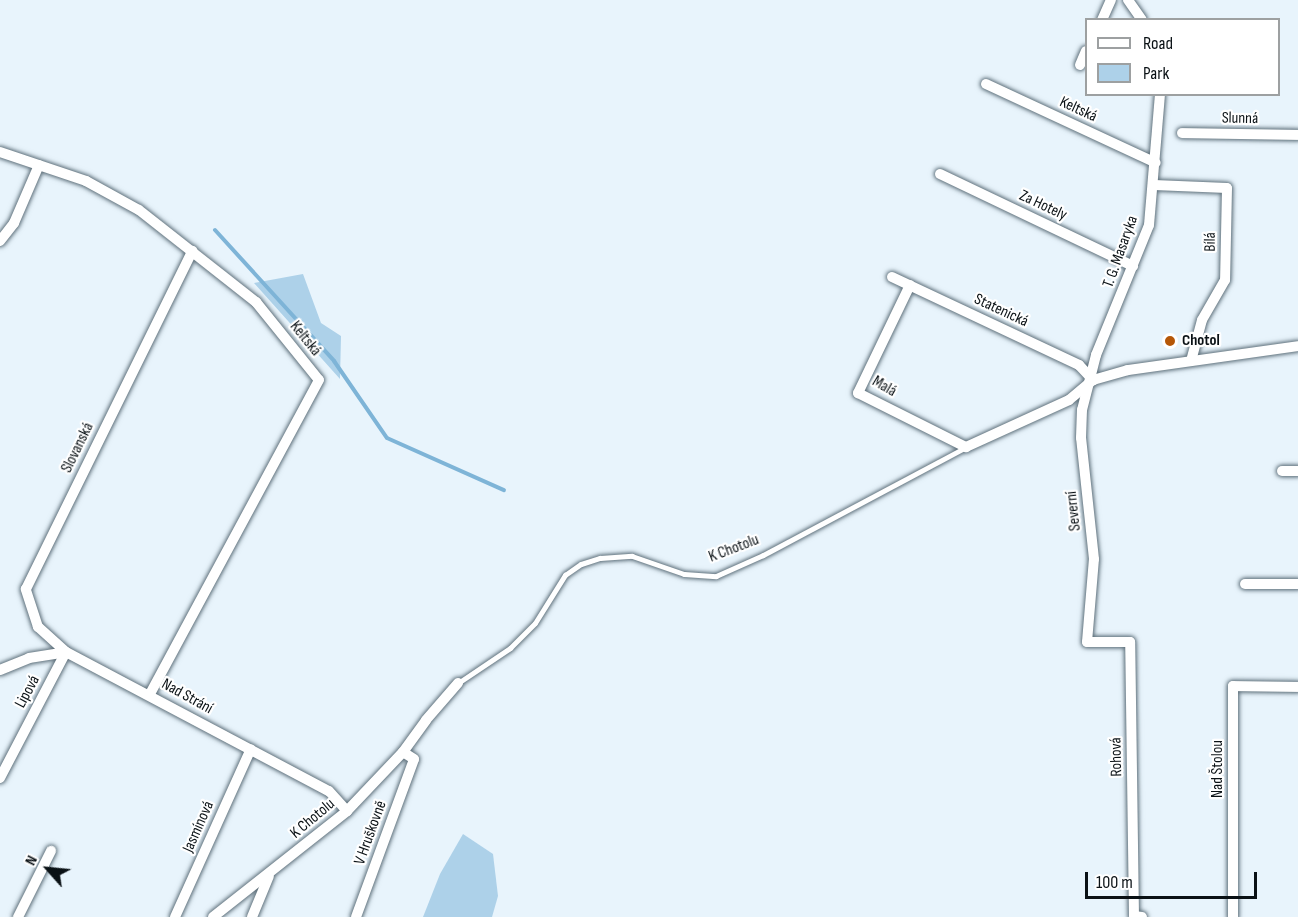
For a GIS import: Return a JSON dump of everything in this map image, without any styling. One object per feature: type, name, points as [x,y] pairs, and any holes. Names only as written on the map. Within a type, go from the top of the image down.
[{"type":"street","points":[[1103,18],[1111,0]]},
{"type":"street","points":[[1128,0],[1141,18]]},
{"type":"street","points":[[1080,65],[1085,53]]},
{"type":"street","name":"Keltská","points":[[986,84],[1156,163]]},
{"type":"street","name":"T. G. Masaryka","points":[[1092,380],[1096,355],[1149,225],[1160,96]]},
{"type":"street","name":"Slunná","points":[[1182,133],[1298,135]]},
{"type":"street","name":"Keltská","points":[[0,152],[86,181],[139,210],[256,302],[319,380],[150,694]]},
{"type":"street","points":[[0,241],[14,223],[39,165]]},
{"type":"street","name":"Za Hotely","points":[[940,174],[1133,266]]},
{"type":"street","name":"Bílá","points":[[1154,185],[1227,188],[1225,280],[1202,320],[1191,361]]},
{"type":"street","name":"Slovanská","points":[[66,652],[38,627],[26,589],[192,251]]},
{"type":"street","name":"Statenická","points":[[892,277],[1079,365],[1092,380]]},
{"type":"street","name":"Malá","points":[[910,285],[858,393],[966,447]]},
{"type":"street","name":"K Chotolu","points":[[966,447],[1069,400],[1092,380],[1128,370],[1298,346]]},
{"type":"street","name":"Severní","points":[[1087,642],[1094,559],[1080,438],[1082,410],[1092,380]]},
{"type":"street","points":[[1282,471],[1298,471]]},
{"type":"street","points":[[1245,584],[1298,584]]},
{"type":"street","name":"Rohová","points":[[1087,642],[1130,642],[1138,916]]},
{"type":"street","points":[[0,670],[29,658],[66,652]]},
{"type":"street","name":"Nad Strání","points":[[66,652],[150,694],[329,791],[347,811]]},
{"type":"street","name":"Lipová","points":[[0,778],[66,652]]},
{"type":"street","name":"K Chotolu","points":[[213,917],[269,876],[347,811],[404,752],[426,720],[458,683]]},
{"type":"street","name":"Nad Štolou","points":[[1233,917],[1233,686],[1298,687]]},
{"type":"street","name":"Jasmínová","points":[[175,917],[251,749]]},
{"type":"street","name":"V Hruškovně","points":[[356,917],[414,759],[404,752]]},
{"type":"street","points":[[18,917],[51,851]]},
{"type":"street","points":[[252,917],[269,876]]},
{"type":"lane","name":"K Chotolu","points":[[458,683],[510,648],[535,623],[565,575],[581,564],[600,558],[632,556],[684,574],[716,576],[966,447]]},
{"type":"green space","points":[[303,274],[321,323],[341,336],[340,379],[254,283]]},
{"type":"green space","points":[[463,834],[493,854],[498,896],[492,917],[423,917],[440,874]]},
{"type":"waterway","points":[[215,230],[334,361],[387,438],[504,490]]},
{"type":"place","name":"Chotol","points":[[1170,341]]}]
